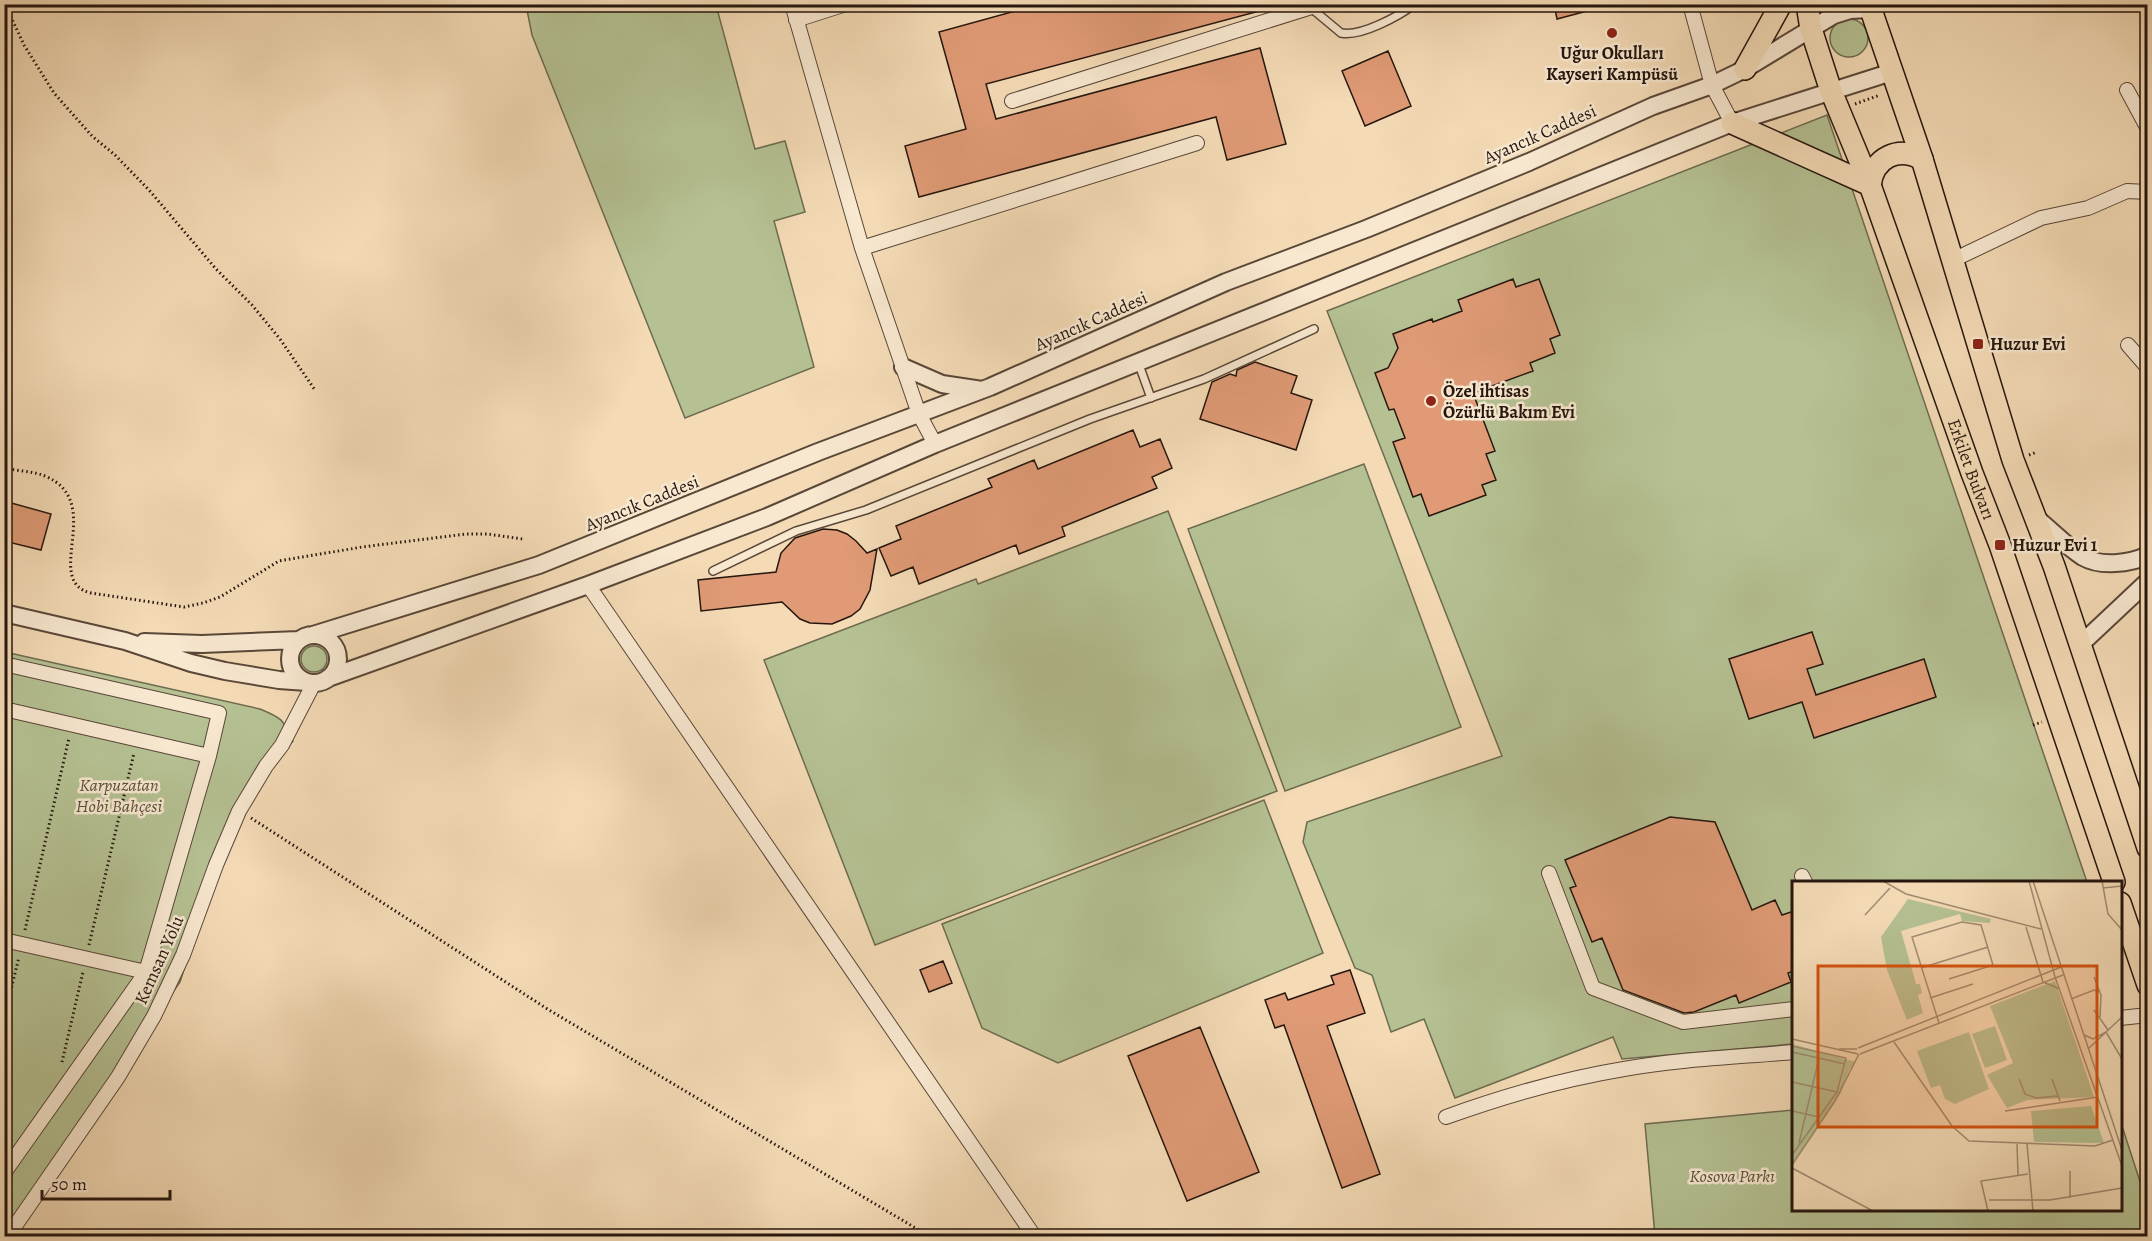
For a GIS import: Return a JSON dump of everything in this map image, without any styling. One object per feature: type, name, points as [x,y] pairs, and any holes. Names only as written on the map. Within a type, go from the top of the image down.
[{"type":"main road","points":[[1745,69],[1781,4]]},
{"type":"main road","points":[[1807,4],[1811,29]]},
{"type":"main road","points":[[1870,7],[1922,159],[2013,460],[2054,566],[2148,848]]},
{"type":"main road","name":"Erkilet Bulvarı","points":[[1811,29],[1835,101],[1870,184],[1968,462],[2000,545],[2114,881]]},
{"type":"main road","points":[[1732,123],[1870,184],[1875,168],[1888,156],[1906,152],[1922,159]]},
{"type":"main road","points":[[2122,906],[2148,986]]},
{"type":"street","points":[[792,4],[862,248],[919,414],[935,444]]},
{"type":"street","points":[[796,20],[846,4]]},
{"type":"street","points":[[1690,4],[1712,85],[1732,123]]},
{"type":"street","points":[[1012,101],[1316,6]]},
{"type":"street","name":"Ayancık Caddesi","points":[[125,641],[202,644],[306,638],[539,566],[818,452],[982,390],[1226,282],[1366,229],[1529,162],[1653,106],[1712,85],[1745,69],[1834,15],[1870,7]]},
{"type":"street","name":"Ayancık Caddesi","points":[[4,614],[125,641],[181,660],[225,671],[279,680],[316,681],[588,585],[767,517],[935,444],[1732,123],[1835,101],[1895,80]]},
{"type":"street","points":[[2127,90],[2148,129]]},
{"type":"street","points":[[862,248],[1197,142]]},
{"type":"street","points":[[1953,260],[2041,218],[2088,208],[2127,191],[2148,192]]},
{"type":"street","points":[[2128,345],[2148,368]]},
{"type":"street","points":[[903,367],[942,384],[982,390]]},
{"type":"street","points":[[2033,516],[2084,558],[2113,563],[2148,555]]},
{"type":"street","points":[[2081,644],[2148,581]]},
{"type":"street","points":[[588,585],[1034,1236]]},
{"type":"street","points":[[306,638],[327,640],[336,651],[337,666],[316,681],[295,674],[290,660],[294,646],[306,638]]},
{"type":"street","points":[[4,664],[219,713],[209,756],[146,972],[5,1171]]},
{"type":"street","name":"Kemsan Yolu","points":[[8,1236],[118,1077],[154,1016],[183,954],[239,811],[266,766],[282,745],[316,681]]},
{"type":"street","points":[[4,724],[6,710],[209,756]]},
{"type":"street","points":[[1549,873],[1593,988],[1683,1022],[1792,1009]]},
{"type":"street","points":[[4,940],[146,972]]},
{"type":"street","points":[[2122,1018],[2148,1015]]},
{"type":"street","points":[[1446,1117],[1533,1089],[1625,1068],[1792,1052]]},
{"type":"lane","points":[[1316,6],[1341,33],[1347,34],[1364,30],[1402,13],[1415,4]]},
{"type":"lane","points":[[712,570],[796,531],[866,510],[1090,419],[1204,379],[1314,329]]},
{"type":"lane","points":[[1138,362],[1151,398]]},
{"type":"path","points":[[6,4],[24,45],[54,93],[92,136],[115,155],[149,190],[216,269],[252,305],[280,339],[315,390]]},
{"type":"path","points":[[1835,101],[1895,80]]},
{"type":"path","points":[[2013,460],[2037,452]]},
{"type":"path","points":[[4,468],[45,476],[61,487],[67,495],[72,505],[75,525],[70,573],[75,584],[80,588],[91,592],[184,607],[220,597],[279,561],[362,547],[466,534],[523,539]]},
{"type":"path","points":[[4,1018],[72,724]]},
{"type":"path","points":[[60,1071],[137,739]]},
{"type":"path","points":[[239,811],[308,853],[549,1010],[929,1236]]},
{"type":"green space","points":[[526,5],[716,5],[755,149],[785,141],[805,212],[774,221],[814,367],[685,418],[532,35]]},
{"type":"green space","points":[[1849,19],[1856,20],[1862,25],[1867,31],[1867,45],[1862,51],[1856,56],[1849,57],[1842,56],[1836,51],[1831,45],[1830,38],[1831,31],[1836,25],[1842,20]]},
{"type":"green space","points":[[1827,115],[2087,881],[1792,881],[1792,1044],[1622,1059],[1613,1037],[1455,1098],[1424,1019],[1391,1032],[1372,975],[1355,968],[1303,842],[1307,822],[1502,756],[1327,311]]},
{"type":"green space","points":[[1364,464],[1461,727],[1285,791],[1188,529]]},
{"type":"green space","points":[[1168,511],[1277,791],[875,945],[764,660],[976,579],[978,584]]},
{"type":"green space","points":[[314,646],[323,650],[327,659],[323,668],[314,672],[305,668],[301,659],[305,650]]},
{"type":"green space","name":"Karpuzatan Hobi Bahçesi","points":[[5,652],[260,709],[281,720],[293,741],[238,802],[180,982],[5,1235]]},
{"type":"green space","points":[[1264,800],[1323,953],[1058,1063],[982,1028],[942,924]]},
{"type":"green space","name":"Kosova Parkı","points":[[1792,1110],[1792,1211],[2122,1211],[2122,1126],[2147,1203],[2147,1236],[1655,1236],[1645,1124]]},
{"type":"building","points":[[1041,4],[1266,4],[1267,9],[986,84],[996,119],[1260,48],[1286,144],[1227,160],[1216,117],[919,197],[905,146],[966,129],[939,32]]},
{"type":"building","points":[[1554,4],[1595,4],[1595,9],[1557,19]]},
{"type":"building","points":[[1388,51],[1411,106],[1365,126],[1342,71]]},
{"type":"building","name":"Özel ihtisas Özürlü Bakım Evi","points":[[1513,279],[1516,287],[1539,279],[1560,335],[1550,339],[1555,353],[1530,363],[1533,371],[1473,393],[1495,451],[1486,454],[1496,480],[1482,485],[1486,495],[1429,516],[1421,494],[1413,497],[1393,442],[1405,438],[1394,409],[1389,410],[1375,373],[1388,368],[1398,348],[1393,334],[1432,319],[1433,322],[1462,311],[1458,300]]},
{"type":"building","points":[[1255,362],[1297,376],[1291,393],[1312,400],[1296,450],[1200,419],[1212,382],[1230,374],[1236,376],[1237,370]]},
{"type":"building","points":[[1133,430],[1140,447],[1160,439],[1172,468],[1152,477],[1157,488],[1062,527],[1065,536],[1019,554],[1016,545],[919,584],[913,567],[891,576],[879,548],[901,539],[896,526],[992,487],[988,479],[1034,460],[1038,469]]},
{"type":"building","points":[[4,501],[51,514],[41,550],[4,541]]},
{"type":"building","points":[[823,529],[837,530],[847,534],[867,553],[877,549],[870,590],[860,609],[851,616],[832,624],[810,623],[800,619],[782,602],[701,611],[698,580],[776,572],[781,553],[795,538]]},
{"type":"building","points":[[1812,632],[1823,664],[1807,669],[1816,695],[1924,659],[1936,697],[1814,738],[1802,702],[1749,719],[1729,659]]},
{"type":"building","points":[[1670,817],[1715,822],[1752,910],[1775,900],[1782,915],[1792,912],[1792,972],[1788,973],[1791,982],[1739,1003],[1736,995],[1694,1012],[1684,1013],[1623,990],[1602,938],[1592,942],[1570,888],[1576,886],[1565,860]]},
{"type":"building","points":[[943,961],[952,983],[929,992],[920,970]]},
{"type":"building","points":[[1350,970],[1365,1013],[1327,1026],[1380,1174],[1342,1188],[1284,1025],[1275,1028],[1265,1000],[1285,993],[1288,1000],[1334,984],[1331,976]]},
{"type":"building","points":[[1200,1027],[1259,1172],[1187,1201],[1128,1056]]},
{"type":"place","name":"Uğur Okulları Kayseri Kampüsü","points":[[1612,33]]},
{"type":"place","name":"Huzur Evi","points":[[1978,344]]},
{"type":"place","name":"Özel ihtisas Özürlü Bakım Evi","points":[[1431,401]]},
{"type":"place","name":"Huzur Evi 1","points":[[2000,545]]}]
